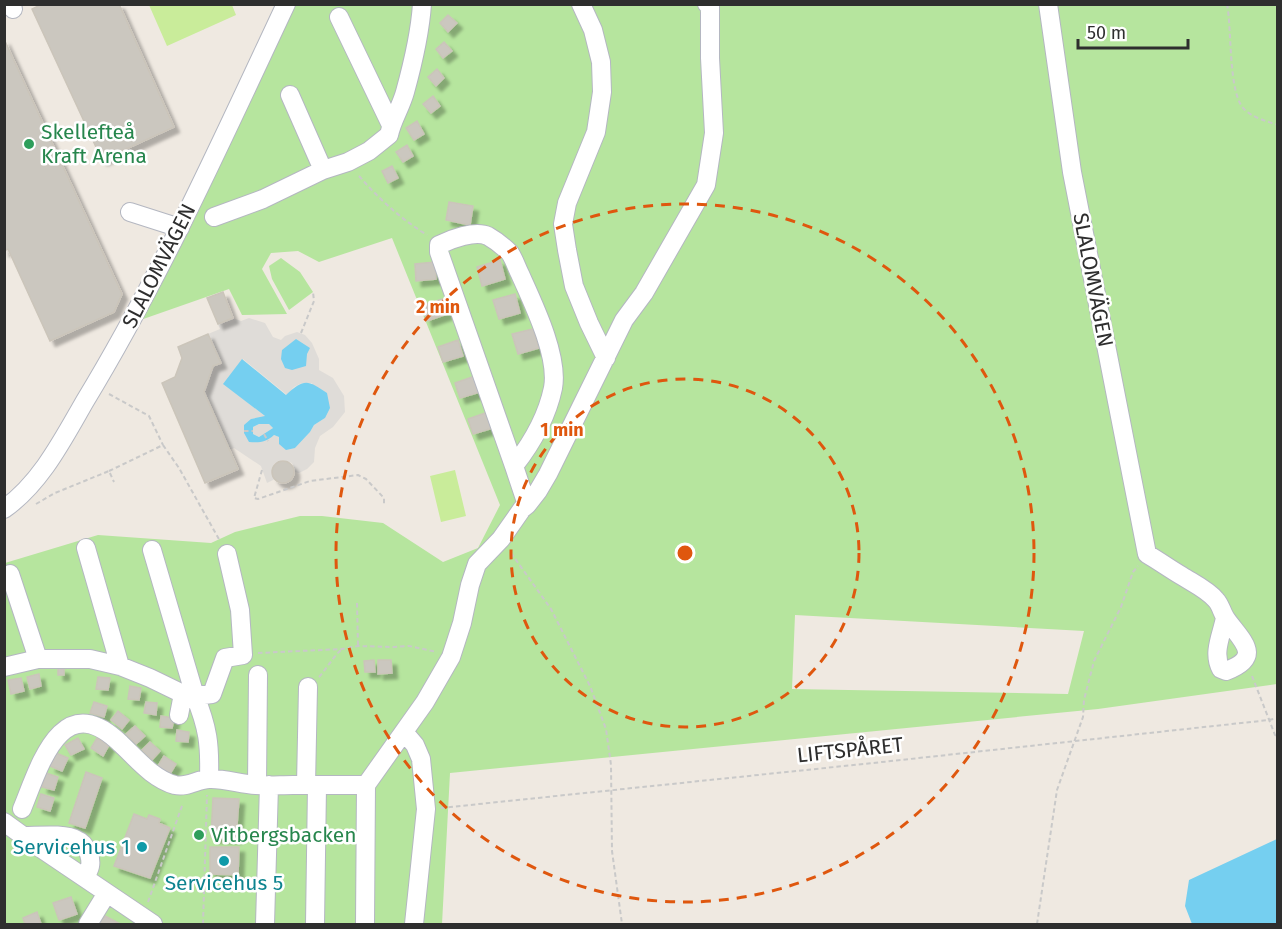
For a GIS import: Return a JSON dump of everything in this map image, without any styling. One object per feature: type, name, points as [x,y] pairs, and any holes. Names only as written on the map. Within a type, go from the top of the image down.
[{"type":"street","name":"SLALOMVÄGEN","points":[[4,509],[11,505],[36,478],[95,386],[180,228],[286,4]]},
{"type":"street","points":[[214,217],[263,199],[323,170],[348,162],[369,151],[389,135],[405,94],[420,26],[422,4]]},
{"type":"street","points":[[581,4],[592,30],[601,62],[602,92],[596,132],[567,203],[563,224],[574,286],[606,358]]},
{"type":"street","name":"SLALOMVÄGEN","points":[[1048,4],[1072,172],[1147,554]]},
{"type":"street","points":[[365,924],[366,785],[425,702],[451,657],[477,564],[501,539],[538,491],[624,320],[644,293],[706,185],[714,133],[709,5]]},
{"type":"street","points":[[339,16],[391,125]]},
{"type":"street","points":[[290,95],[323,170]]},
{"type":"street","points":[[130,212],[180,228]]},
{"type":"street","points":[[514,466],[524,454],[543,420],[553,387],[553,366],[544,333],[510,254],[486,235],[459,237],[439,244],[439,252],[527,506]]},
{"type":"street","points":[[86,548],[120,666]]},
{"type":"street","points":[[152,550],[189,695],[203,715],[210,746],[209,778]]},
{"type":"street","points":[[4,667],[38,659],[90,659],[120,666],[148,686],[189,695],[212,694],[225,658],[243,655],[240,610],[228,554]]},
{"type":"street","points":[[1147,554],[1200,587],[1217,601],[1225,618],[1241,637],[1248,651],[1246,659],[1226,671],[1218,664],[1218,648],[1225,618]]},
{"type":"street","points":[[10,574],[38,659]]},
{"type":"street","points":[[258,675],[263,785],[265,924]]},
{"type":"street","points":[[308,687],[315,924]]},
{"type":"street","points":[[179,715],[189,695]]},
{"type":"street","points":[[22,810],[44,756],[58,735],[72,726],[86,724],[105,729],[147,769],[176,785],[187,785],[209,778],[263,785],[366,785]]},
{"type":"street","points":[[404,732],[415,745],[421,759],[426,809],[414,924]]},
{"type":"street","points":[[4,822],[148,921]]},
{"type":"street","points":[[24,836],[66,836],[78,840],[87,849],[91,860],[85,877]]},
{"type":"street","points":[[88,924],[104,890]]},
{"type":"path","points":[[1227,4],[1230,18],[1229,37],[1239,103],[1251,115],[1278,125]]},
{"type":"path","points":[[348,162],[372,192],[406,221],[439,244]]},
{"type":"path","points":[[301,333],[314,301],[313,292]]},
{"type":"path","points":[[95,386],[149,416],[163,445],[179,468],[213,531]]},
{"type":"path","points":[[244,431],[253,430]]},
{"type":"path","points":[[264,434],[268,441]]},
{"type":"path","points":[[28,510],[55,493],[109,471],[163,445]]},
{"type":"path","points":[[262,470],[254,498],[258,499],[310,482],[358,475],[366,479],[384,498],[384,505]]},
{"type":"path","points":[[109,471],[114,482]]},
{"type":"path","points":[[501,539],[551,609],[590,686],[606,729],[612,765],[612,851],[622,924]]},
{"type":"path","points":[[1037,924],[1057,790],[1083,717],[1084,700],[1094,661],[1121,607],[1133,572],[1147,554]]},
{"type":"path","points":[[357,603],[358,646]]},
{"type":"path","points":[[243,655],[358,646],[410,646],[426,648],[451,657]]},
{"type":"path","points":[[308,687],[342,649]]},
{"type":"path","points":[[1246,659],[1275,735],[1278,737]]},
{"type":"path","name":"LIFTSPÅRET","points":[[426,809],[1278,718]]},
{"type":"path","points":[[203,924],[209,778]]},
{"type":"path","points":[[148,921],[187,785]]},
{"type":"green space","points":[[149,5],[232,5],[236,15],[167,46]]},
{"type":"green space","points":[[286,5],[1277,5],[1277,684],[1098,709],[450,773],[442,924],[5,924],[5,563],[98,535],[211,543],[235,532],[300,516],[322,516],[383,523],[443,562],[478,548],[500,505],[392,238],[319,262],[298,251],[271,253],[262,269],[287,314],[242,315],[229,289],[129,324]],"holes":[[[795,615],[1084,631],[1068,694],[792,689]]]},
{"type":"green space","points":[[281,258],[300,272],[313,292],[289,310],[272,279],[269,266]]},
{"type":"green space","points":[[455,470],[466,516],[441,522],[430,476]]},
{"type":"shaded area","points":[[233,318],[241,321],[249,318],[265,323],[273,337],[281,340],[297,332],[305,335],[312,343],[319,359],[319,370],[333,378],[344,396],[345,412],[333,427],[320,436],[315,448],[314,462],[307,469],[299,473],[295,472],[292,463],[283,460],[274,464],[272,472],[275,479],[267,483],[261,466],[234,448],[230,450],[204,392],[213,366],[221,363],[208,334],[220,329],[218,324]],"holes":[[[243,359],[287,395],[294,387],[302,383],[312,383],[325,418],[314,425],[295,448],[274,435],[250,442],[251,419],[266,417],[224,384]]]},
{"type":"shaded area","points":[[259,424],[269,424],[273,428],[259,437],[253,434],[253,427]]},
{"type":"water","points":[[296,339],[310,348],[306,366],[292,370],[285,368],[281,359],[282,350]]},
{"type":"water","points":[[242,359],[286,395],[302,383],[315,385],[327,393],[330,408],[325,418],[314,425],[295,448],[286,450],[279,444],[279,437],[274,435],[263,442],[249,442],[244,433],[244,425],[251,419],[265,416],[223,384]],"holes":[[[259,424],[269,424],[273,428],[259,437],[253,434],[253,427]]]},
{"type":"water","points":[[1277,839],[1277,924],[1192,924],[1185,906],[1189,880]]},
{"type":"building","points":[[42,4],[119,4],[174,127],[102,160],[32,9]]},
{"type":"building","points":[[448,15],[457,23],[448,32],[440,23]]},
{"type":"building","name":"Skellefteå Kraft Arena","points":[[4,39],[122,294],[114,312],[50,341],[8,249],[4,251]]},
{"type":"building","points":[[444,42],[452,51],[443,58],[436,49]]},
{"type":"building","points":[[437,69],[444,78],[436,86],[428,77]]},
{"type":"building","points":[[433,96],[440,106],[431,113],[423,104]]},
{"type":"building","points":[[417,121],[424,134],[414,140],[406,128]]},
{"type":"building","points":[[407,145],[413,156],[403,162],[396,152]]},
{"type":"building","points":[[392,166],[398,178],[388,183],[382,171]]},
{"type":"building","points":[[449,202],[473,206],[470,225],[446,220]]},
{"type":"building","points":[[500,260],[505,279],[482,286],[477,267]]},
{"type":"building","points":[[435,262],[436,279],[416,281],[415,264]]},
{"type":"building","points":[[223,292],[233,318],[218,324],[207,298]]},
{"type":"building","points":[[515,294],[520,313],[499,319],[493,300]]},
{"type":"building","points":[[443,299],[447,314],[427,321],[422,305]]},
{"type":"building","points":[[533,329],[539,348],[518,354],[512,334]]},
{"type":"building","points":[[208,334],[221,363],[213,366],[204,392],[238,469],[205,483],[162,383],[175,377],[182,358],[178,347]]},
{"type":"building","points":[[458,340],[463,356],[443,362],[438,347]]},
{"type":"building","points":[[475,376],[480,392],[460,398],[455,383]]},
{"type":"building","points":[[488,412],[493,428],[473,434],[468,419]]},
{"type":"building","points":[[283,461],[291,464],[294,472],[291,480],[283,483],[275,480],[272,472],[275,464]]},
{"type":"building","points":[[374,660],[375,672],[365,672],[364,661]]},
{"type":"building","points":[[378,660],[391,660],[392,673],[378,674]]},
{"type":"building","points":[[58,668],[64,669],[64,675],[58,675]]},
{"type":"building","points":[[39,674],[41,686],[30,689],[27,677]]},
{"type":"building","points":[[98,677],[110,678],[108,690],[96,689]]},
{"type":"building","points":[[21,678],[24,691],[11,694],[8,680]]},
{"type":"building","points":[[130,686],[141,688],[139,700],[128,699]]},
{"type":"building","points":[[94,702],[107,706],[104,717],[90,713]]},
{"type":"building","points":[[146,702],[157,703],[156,715],[144,713]]},
{"type":"building","points":[[118,711],[129,720],[122,729],[111,720]]},
{"type":"building","points":[[161,716],[174,718],[172,728],[160,727]]},
{"type":"building","points":[[135,726],[145,736],[136,744],[126,734]]},
{"type":"building","points":[[177,730],[189,732],[188,742],[176,741]]},
{"type":"building","points":[[78,738],[84,749],[71,755],[65,745]]},
{"type":"building","points":[[97,738],[109,745],[103,756],[91,748]]},
{"type":"building","points":[[150,742],[160,751],[152,760],[142,750]]},
{"type":"building","points":[[56,753],[68,758],[62,771],[50,766]]},
{"type":"building","points":[[164,756],[176,764],[170,774],[158,766]]},
{"type":"building","points":[[86,772],[102,778],[85,828],[69,823]]},
{"type":"building","points":[[46,773],[58,777],[54,790],[42,787]]},
{"type":"building","points":[[41,794],[54,798],[50,811],[37,807]]},
{"type":"building","points":[[213,798],[239,799],[236,838],[211,837]]},
{"type":"building","name":"Servicehus 1","points":[[134,814],[147,819],[149,815],[160,819],[159,823],[170,828],[150,878],[114,866]]},
{"type":"building","name":"Servicehus 5","points":[[210,847],[239,847],[238,875],[210,874]]},
{"type":"building","points":[[71,897],[77,914],[59,920],[53,903]]},
{"type":"building","points":[[37,912],[41,924],[25,924],[23,918]]},
{"type":"building","points":[[105,916],[120,924],[99,924]]},
{"type":"place","name":"Skellefteå Kraft Arena","points":[[29,144]]},
{"type":"place","name":"Vitbergsbacken","points":[[199,835]]},
{"type":"place","name":"Servicehus 1","points":[[142,847]]},
{"type":"place","name":"Servicehus 5","points":[[224,861]]}]
